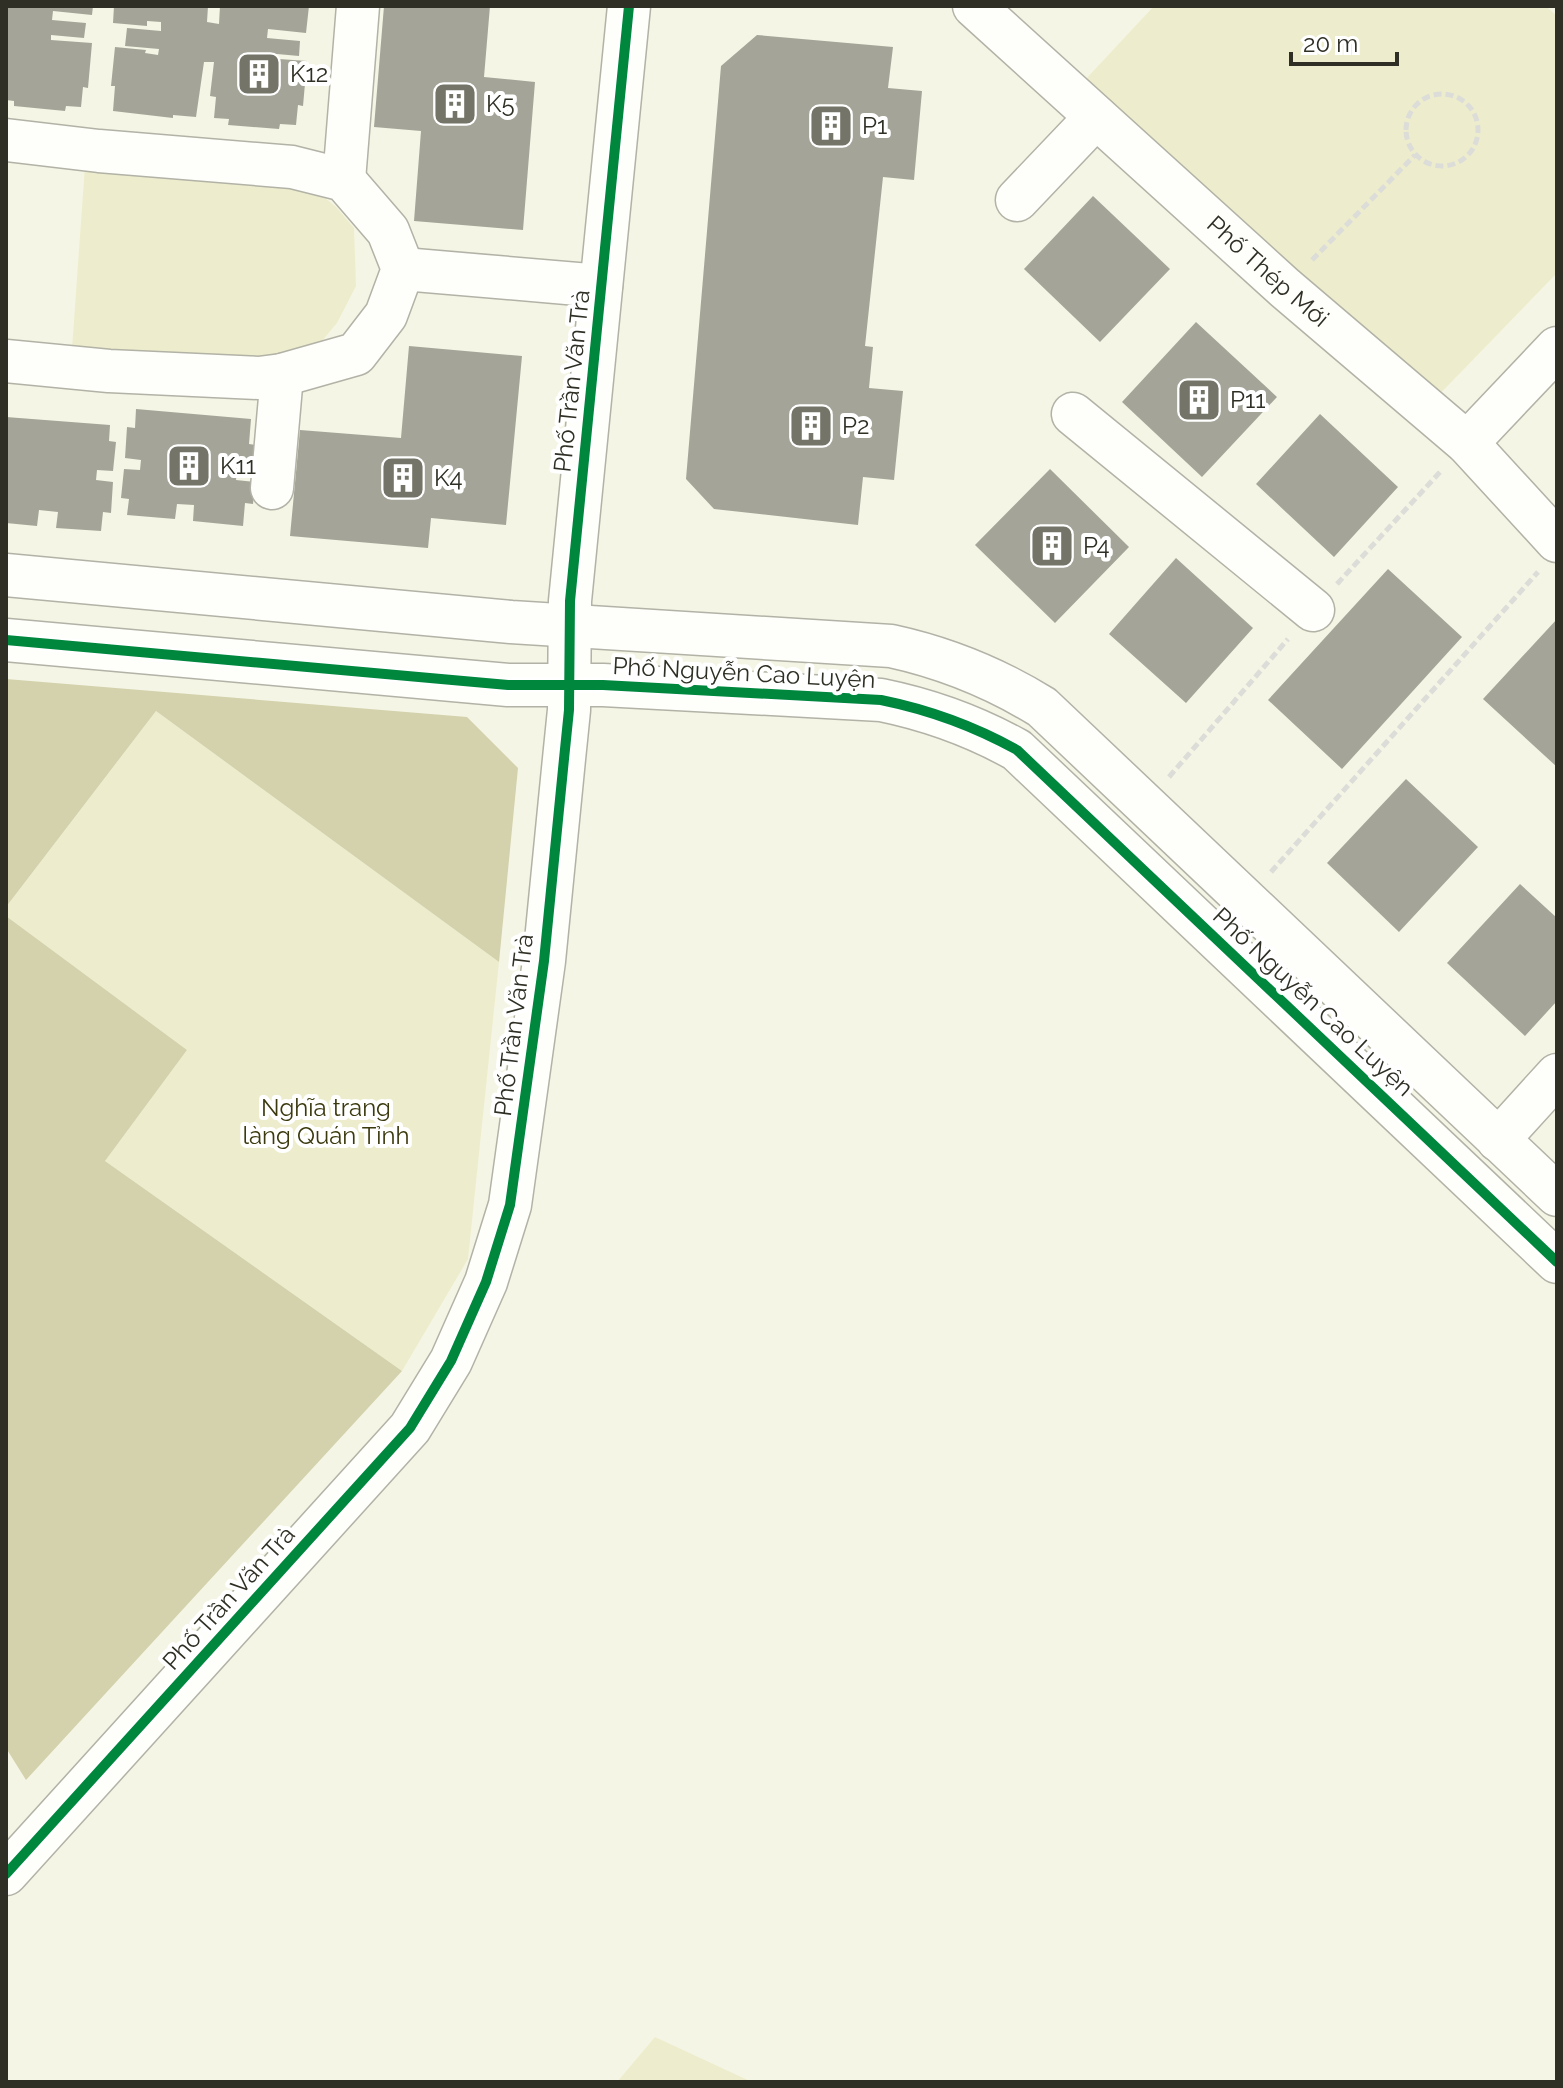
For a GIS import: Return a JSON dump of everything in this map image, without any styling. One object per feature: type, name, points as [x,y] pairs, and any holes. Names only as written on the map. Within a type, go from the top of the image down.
[{"type":"street","points":[[344,180],[358,6]]},
{"type":"street","name":"Phố Trần Văn Trà","points":[[6,1874],[410,1428],[451,1361],[486,1282],[510,1205],[544,961],[569,685],[570,601],[629,6]]},
{"type":"street","name":"Phố Thép Mới","points":[[974,6],[1285,288],[1467,443],[1552,552]]},
{"type":"street","points":[[1017,200],[1096,117]]},
{"type":"street","points":[[6,140],[292,167],[344,180],[388,231],[403,269],[386,315],[356,354],[282,375],[259,378],[109,371],[6,361]]},
{"type":"street","points":[[403,269],[601,286]]},
{"type":"street","points":[[1467,443],[1557,348]]},
{"type":"street","points":[[272,488],[282,375]]},
{"type":"street","points":[[1073,414],[1313,610]]},
{"type":"street","name":"Phố Nguyễn Cao Luyện","points":[[6,575],[511,622],[891,646],[934,655],[1009,687],[1042,707],[1557,1195]]},
{"type":"street","name":"Phố Nguyễn Cao Luyện","points":[[6,640],[508,685],[569,685],[881,700],[917,707],[985,732],[1017,750],[1557,1262]]},
{"type":"street","points":[[1498,1140],[1557,1075]]},
{"type":"path","points":[[1440,94],[1463,101],[1472,110],[1477,139],[1463,160],[1440,167],[1428,164],[1415,155],[1406,133],[1407,120],[1421,100],[1440,94]]},
{"type":"path","points":[[1285,288],[1415,155]]},
{"type":"path","points":[[1246,900],[1552,552]]},
{"type":"green space","points":[[1154,6],[1546,6],[1557,16],[1557,273],[1433,401],[1084,81]]},
{"type":"green space","points":[[85,165],[306,182],[336,207],[354,228],[356,286],[337,323],[316,348],[278,363],[72,349]]},
{"type":"green space","points":[[6,679],[467,717],[518,768],[499,962],[156,711],[6,907]]},
{"type":"green space","name":"Nghĩa trang làng Quán Tỉnh","points":[[156,711],[499,962],[468,1259],[402,1371],[105,1161],[187,1050],[6,916],[6,907]]},
{"type":"green space","points":[[6,916],[187,1050],[105,1161],[402,1371],[26,1780],[6,1748]]},
{"type":"green space","points":[[655,2037],[752,2082],[617,2082]]},
{"type":"building","points":[[6,6],[93,6],[92,15],[53,11],[52,20],[86,23],[84,38],[51,35],[51,40],[92,43],[88,88],[83,87],[81,107],[66,106],[65,111],[14,106],[14,101],[6,100]]},
{"type":"building","name":"K12","points":[[114,6],[208,6],[207,22],[219,24],[220,6],[309,6],[306,33],[268,29],[267,38],[300,41],[299,56],[266,53],[265,58],[307,61],[303,106],[298,105],[296,125],[280,124],[279,129],[228,125],[229,119],[214,118],[216,97],[210,96],[214,62],[204,62],[196,117],[173,115],[173,118],[113,111],[115,86],[111,86],[115,47],[146,50],[145,53],[158,55],[159,49],[125,46],[127,28],[161,31],[161,22],[147,21],[147,26],[113,23]]},
{"type":"building","name":"K5","points":[[384,6],[490,6],[484,77],[535,82],[523,230],[414,221],[421,131],[374,127]]},
{"type":"building","points":[[757,35],[893,47],[888,88],[922,91],[914,180],[883,177],[865,346],[873,347],[869,388],[903,391],[894,480],[863,477],[858,525],[714,509],[686,479],[721,66]]},
{"type":"building","points":[[1093,196],[1170,269],[1100,342],[1024,269]]},
{"type":"building","name":"P11","points":[[1196,322],[1277,397],[1202,477],[1122,402]]},
{"type":"building","name":"K4","points":[[409,346],[522,356],[506,525],[431,518],[428,548],[290,536],[300,430],[401,438]]},
{"type":"building","name":"K11","points":[[136,409],[251,419],[249,444],[257,445],[256,462],[238,461],[236,480],[255,482],[253,504],[245,503],[243,526],[193,521],[194,505],[177,504],[175,519],[127,515],[129,499],[121,498],[124,469],[140,470],[141,460],[125,458],[127,427],[135,428]]},
{"type":"building","points":[[1320,414],[1398,487],[1334,557],[1256,484]]},
{"type":"building","points":[[6,417],[110,425],[109,441],[116,442],[113,471],[97,470],[96,480],[113,482],[111,513],[103,512],[101,531],[56,528],[58,512],[39,510],[37,526],[6,523]]},
{"type":"building","name":"P4","points":[[1050,469],[1129,547],[1055,623],[975,545]]},
{"type":"building","points":[[1176,558],[1253,628],[1186,703],[1109,634]]},
{"type":"building","points":[[1388,569],[1462,637],[1342,769],[1268,700]]},
{"type":"building","points":[[1557,619],[1557,767],[1483,699]]},
{"type":"building","points":[[1406,779],[1478,847],[1399,932],[1327,863]]},
{"type":"building","points":[[1520,884],[1557,918],[1557,1001],[1525,1036],[1447,963]]},
{"type":"cycle path","points":[[6,1874],[410,1428],[451,1361],[486,1282],[510,1205],[544,961],[569,710],[570,601],[629,6]]},
{"type":"cycle path","points":[[6,640],[508,685],[603,685],[881,700],[968,726],[1017,750],[1557,1262]]},
{"type":"place","name":"K12","points":[[259,74]]},
{"type":"place","name":"K5","points":[[455,104]]},
{"type":"place","name":"P1","points":[[831,126]]},
{"type":"place","name":"P11","points":[[1199,400]]},
{"type":"place","name":"P2","points":[[811,426]]},
{"type":"place","name":"K11","points":[[189,466]]},
{"type":"place","name":"K4","points":[[403,478]]},
{"type":"place","name":"P4","points":[[1052,546]]}]
